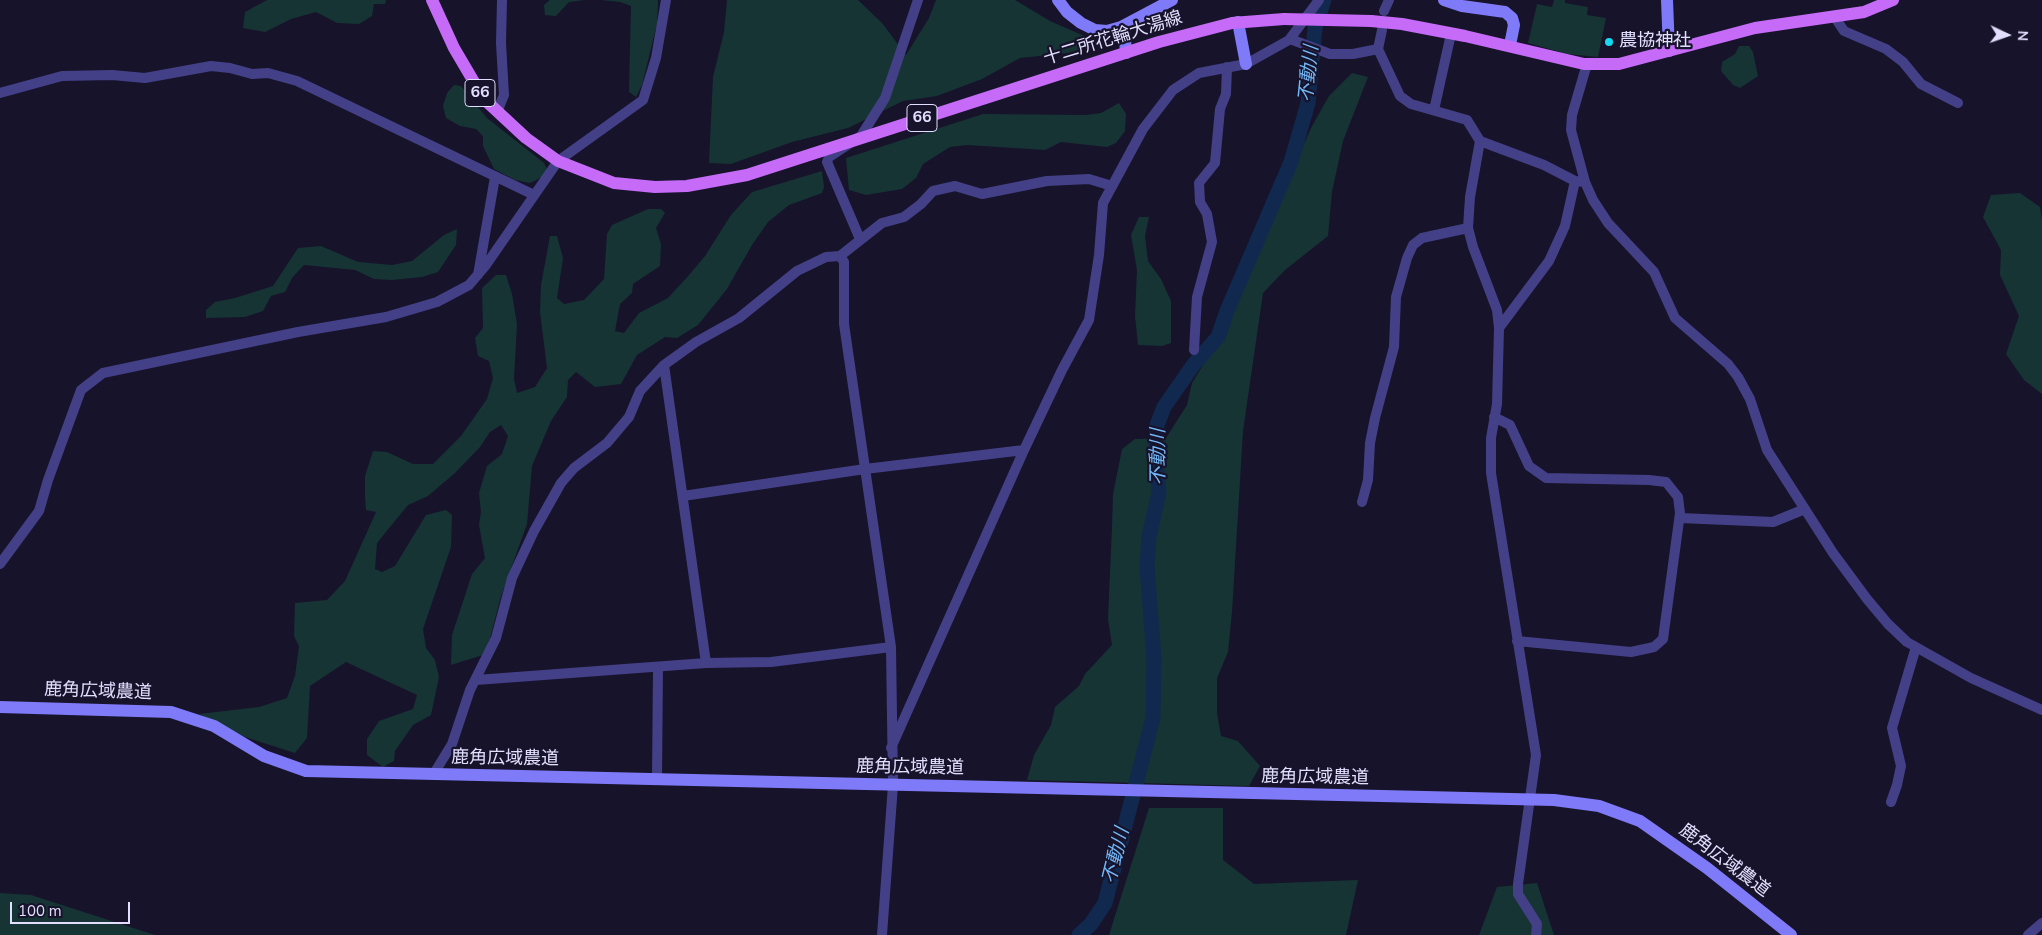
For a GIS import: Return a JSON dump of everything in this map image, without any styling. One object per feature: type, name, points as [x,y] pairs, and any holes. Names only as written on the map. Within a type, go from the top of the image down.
[{"type":"main road","name":"十二所花輪大湯線","points":[[432,0],[469,75],[484,99],[497,112],[526,138],[558,161],[614,182],[639,186],[687,186],[747,175],[1126,53],[1238,22],[1284,19],[1371,21],[1402,24],[1510,45],[1587,64],[1619,64],[1755,28],[1864,12],[1894,0]]},
{"type":"street","points":[[497,112],[504,95],[501,43],[502,0]]},
{"type":"street","points":[[0,564],[39,511],[81,390],[103,373],[298,332],[386,317],[437,302],[469,285],[558,161],[643,100],[656,58],[666,0]]},
{"type":"street","points":[[860,239],[826,162],[829,157],[857,139],[885,98],[918,0]]},
{"type":"street","points":[[1058,0],[1067,12],[1095,30],[1106,31],[1124,26],[1172,0]]},
{"type":"street","points":[[891,748],[1024,450],[1062,370],[1089,320],[1099,255],[1103,203],[1143,129],[1173,90],[1199,73],[1246,64],[1290,39],[1319,0]]},
{"type":"street","points":[[1384,11],[1389,0]]},
{"type":"street","points":[[1444,0],[1462,6],[1505,12],[1512,18],[1514,25],[1510,45]]},
{"type":"street","points":[[1667,0],[1669,51]]},
{"type":"street","points":[[1834,16],[1844,31],[1886,48],[1903,62],[1921,84],[1958,102]]},
{"type":"street","points":[[1238,22],[1246,64]]},
{"type":"street","points":[[1124,26],[1126,53]]},
{"type":"street","points":[[1382,30],[1378,49],[1400,96],[1411,104],[1467,120],[1480,141],[1544,165],[1580,182]]},
{"type":"street","points":[[1434,110],[1451,34]]},
{"type":"street","points":[[1290,39],[1320,51],[1340,55],[1378,49]]},
{"type":"street","points":[[1587,64],[1572,115],[1571,130],[1580,182],[1608,224],[1654,272],[1675,318],[1728,364],[1738,377],[1750,399],[1767,450],[1833,553],[1866,600],[1888,624],[1916,647],[1971,678],[2042,710]]},
{"type":"street","points":[[0,93],[62,76],[112,75],[145,78],[211,66],[230,68],[252,74],[268,73],[297,81],[534,195]]},
{"type":"street","points":[[1194,350],[1197,297],[1212,242],[1206,214],[1200,202],[1199,183],[1215,163],[1220,109],[1226,94],[1228,67]]},
{"type":"street","points":[[1480,141],[1470,197],[1468,228],[1473,247],[1497,310],[1499,328],[1497,404],[1491,438],[1491,473],[1536,755],[1518,894],[1537,924],[1536,935]]},
{"type":"street","points":[[478,275],[495,177]]},
{"type":"street","points":[[433,775],[452,744],[470,690],[496,638],[512,578],[534,531],[561,483],[574,468],[607,442],[629,417],[640,391],[664,365],[696,342],[739,318],[797,271],[826,257],[840,256],[882,223],[904,217],[921,204],[933,191],[955,186],[982,194],[1048,181],[1089,179],[1112,186]]},
{"type":"street","points":[[1499,328],[1549,260],[1565,226],[1580,182]]},
{"type":"street","points":[[1362,502],[1368,480],[1370,443],[1375,418],[1394,348],[1396,297],[1407,258],[1413,245],[1422,238],[1468,228]]},
{"type":"street","points":[[840,256],[844,262],[844,324],[891,647],[893,785],[882,935]]},
{"type":"street","points":[[664,365],[706,662]]},
{"type":"street","points":[[1494,417],[1510,424],[1529,466],[1546,478],[1666,482],[1678,497],[1680,518],[1663,639],[1654,647],[1631,652],[1517,641]]},
{"type":"street","points":[[682,496],[865,469],[1024,450]]},
{"type":"street","points":[[1680,518],[1773,522],[1805,509]]},
{"type":"street","points":[[476,680],[706,662],[771,662],[891,647]]},
{"type":"street","points":[[1891,802],[1901,766],[1892,728],[1916,647]]},
{"type":"street","points":[[657,779],[658,667]]},
{"type":"street","name":"鹿角広域農道","points":[[0,708],[171,712],[214,726],[264,756],[306,771],[1554,800],[1599,806],[1640,821],[1707,868],[1791,935]]},
{"type":"street","points":[[2028,935],[2042,923]]},
{"type":"green space","points":[[267,0],[386,0],[385,4],[374,4],[372,16],[359,24],[337,23],[316,12],[291,19],[265,32],[243,28],[245,12]]},
{"type":"green space","points":[[550,0],[585,0],[569,2],[556,16],[545,15],[544,5]]},
{"type":"green space","points":[[601,0],[658,0],[657,24],[642,85],[636,97],[629,92],[631,6],[620,2]]},
{"type":"green space","points":[[727,0],[858,0],[882,23],[906,55],[929,18],[936,0],[1015,0],[1050,21],[1089,38],[1077,52],[1020,58],[982,79],[937,96],[903,101],[848,128],[792,142],[731,164],[709,163],[713,77],[724,32]]},
{"type":"green space","points":[[1554,0],[1565,0],[1565,3],[1588,7],[1587,15],[1606,18],[1598,57],[1567,54],[1528,43],[1537,4],[1552,7]]},
{"type":"green space","points":[[1739,46],[1749,46],[1753,52],[1758,76],[1740,88],[1733,85],[1721,71],[1722,62],[1735,54]]},
{"type":"green space","points":[[1352,73],[1368,77],[1343,141],[1332,192],[1328,236],[1285,270],[1263,293],[1243,431],[1232,612],[1228,652],[1217,678],[1217,713],[1221,736],[1238,741],[1260,766],[1249,786],[1027,780],[1034,755],[1051,725],[1055,707],[1079,686],[1085,674],[1112,645],[1108,619],[1113,494],[1122,449],[1135,439],[1166,438],[1187,405],[1192,383],[1217,342],[1311,128],[1329,96]]},
{"type":"green space","points":[[454,85],[461,86],[487,118],[544,163],[547,169],[544,176],[530,183],[515,180],[494,169],[483,146],[483,136],[476,129],[460,126],[446,118],[443,106],[447,93]]},
{"type":"green space","points":[[1119,103],[1126,114],[1125,131],[1116,143],[1107,147],[1061,142],[1045,150],[967,145],[950,147],[923,164],[916,178],[902,189],[866,195],[849,190],[846,158],[983,114],[1086,115],[1101,113]]},
{"type":"green space","points":[[822,171],[824,187],[822,193],[789,205],[768,222],[752,245],[727,289],[698,325],[677,338],[665,337],[637,355],[621,384],[595,387],[576,372],[568,380],[567,397],[551,421],[532,466],[527,524],[501,596],[486,654],[451,665],[452,635],[472,574],[485,558],[479,525],[481,512],[479,493],[487,466],[502,454],[508,436],[501,425],[490,432],[480,447],[455,473],[428,496],[408,505],[377,543],[375,569],[382,572],[395,566],[426,515],[446,510],[452,515],[451,547],[423,629],[426,648],[435,660],[439,677],[431,715],[413,725],[395,751],[394,761],[383,767],[367,755],[367,739],[379,721],[413,709],[417,695],[346,662],[310,686],[307,738],[295,753],[245,737],[199,714],[259,707],[287,698],[295,676],[299,646],[294,636],[295,603],[327,600],[345,581],[376,512],[366,510],[365,497],[365,476],[373,451],[387,452],[413,464],[433,464],[461,436],[487,399],[493,378],[489,361],[478,356],[475,338],[483,328],[482,288],[496,275],[506,275],[512,294],[517,324],[514,379],[517,393],[535,387],[547,368],[540,312],[541,285],[550,236],[557,236],[563,258],[557,298],[564,304],[584,300],[604,279],[607,234],[612,225],[648,209],[661,209],[665,213],[656,228],[661,244],[660,266],[633,284],[632,293],[620,304],[615,331],[624,333],[639,313],[668,298],[689,275],[705,256],[731,215],[752,192]]},
{"type":"green space","points":[[2020,193],[2040,207],[2042,220],[2042,394],[2024,380],[2006,354],[2019,316],[2000,275],[2001,250],[1983,217],[1991,195]]},
{"type":"green space","points":[[1139,217],[1149,217],[1145,236],[1148,261],[1161,279],[1171,301],[1171,343],[1162,346],[1138,345],[1135,316],[1137,270],[1131,235]]},
{"type":"green space","points":[[457,229],[456,245],[438,272],[422,277],[392,280],[374,279],[355,270],[304,265],[292,278],[285,292],[271,296],[263,311],[245,317],[206,318],[206,310],[215,302],[273,286],[298,248],[321,246],[358,262],[392,265],[412,261],[444,235]]},
{"type":"green space","points":[[1149,808],[1223,808],[1223,860],[1254,884],[1358,880],[1346,935],[1109,935]]},
{"type":"green space","points":[[1537,883],[1554,935],[1479,935],[1497,887]]},
{"type":"green space","points":[[0,893],[31,895],[155,935],[0,935]]},
{"type":"waterway","name":"不動川","points":[[1079,935],[1091,924],[1105,903],[1153,718],[1154,659],[1147,566],[1149,537],[1159,492],[1155,454],[1157,425],[1164,407],[1194,364],[1218,337],[1227,311],[1291,162],[1308,103],[1315,28],[1324,0]]},
{"type":"place","name":"農協神社","points":[[1609,42]]}]
